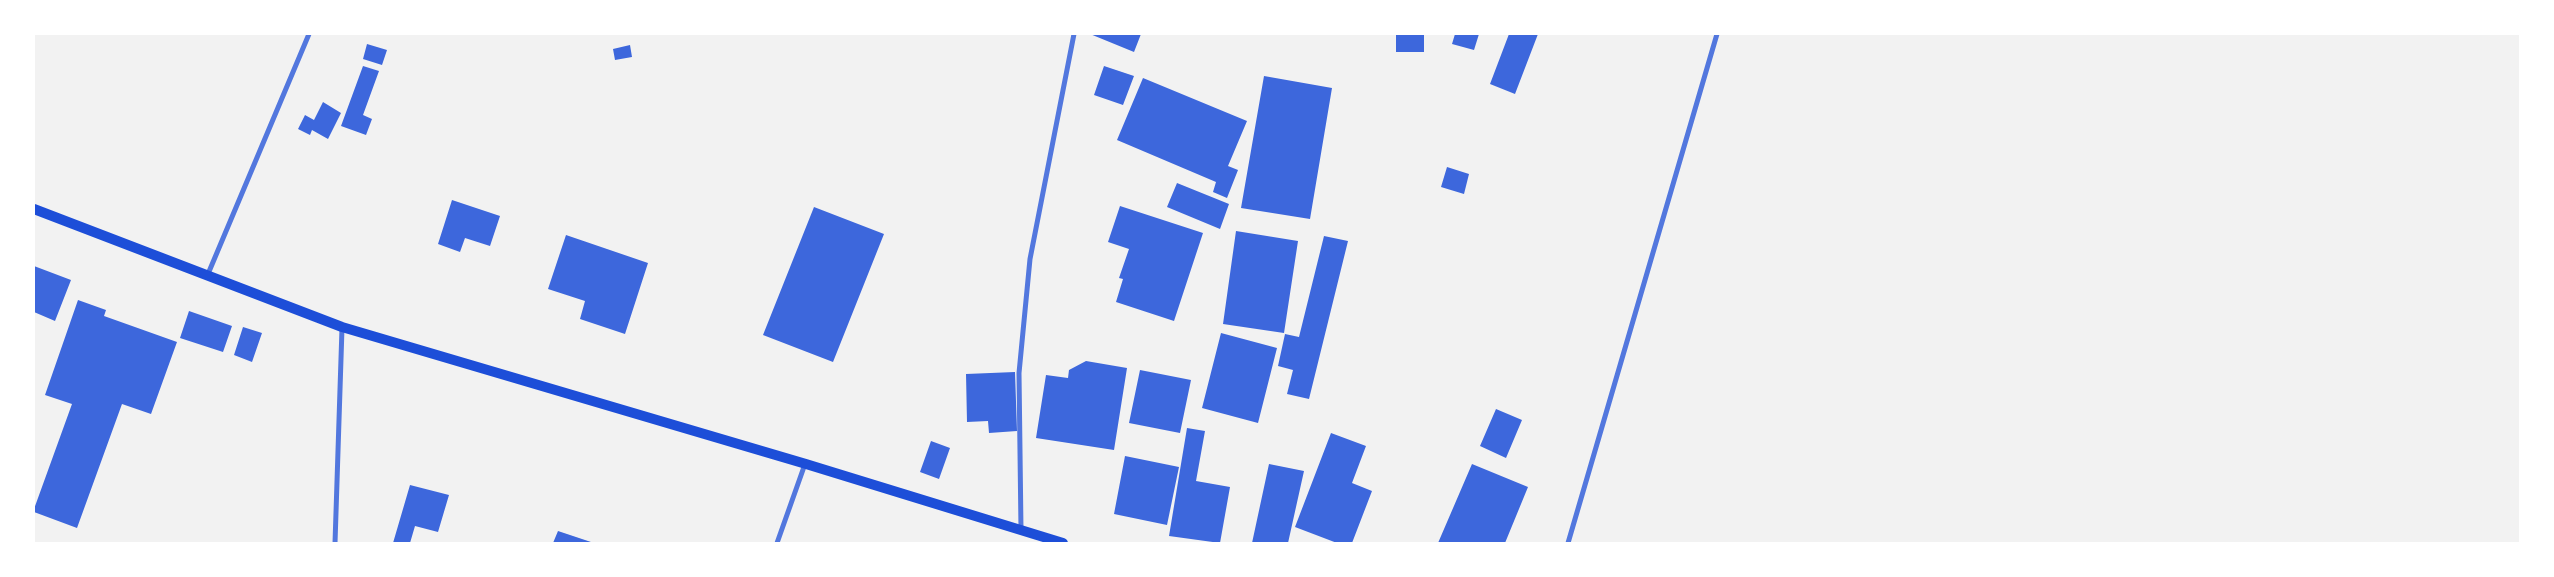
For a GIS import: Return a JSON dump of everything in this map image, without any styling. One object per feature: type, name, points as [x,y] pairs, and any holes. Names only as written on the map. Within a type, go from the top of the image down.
[{"type":"main road","points":[[34,209],[208,274],[342,327],[806,464],[982,520],[1063,543]]},
{"type":"street","points":[[208,274],[309,34]]},
{"type":"street","points":[[1022,530],[1019,373],[1030,259],[1074,34]]},
{"type":"street","points":[[1568,543],[1717,34]]},
{"type":"street","points":[[336,543],[342,327]]},
{"type":"street","points":[[777,543],[806,464]]},
{"type":"building","points":[[1090,34],[1141,34],[1134,52]]},
{"type":"building","points":[[1396,34],[1424,34],[1424,52],[1396,52]]},
{"type":"building","points":[[1455,34],[1479,34],[1474,50],[1452,44]]},
{"type":"building","points":[[1509,34],[1538,34],[1515,94],[1490,84]]},
{"type":"building","points":[[367,44],[387,50],[382,65],[363,59]]},
{"type":"building","points":[[630,45],[632,57],[615,60],[613,49]]},
{"type":"building","points":[[363,66],[379,71],[363,115],[372,119],[366,135],[341,126]]},
{"type":"building","points":[[1104,66],[1134,76],[1123,105],[1094,95]]},
{"type":"building","points":[[1264,76],[1332,88],[1310,219],[1241,208]]},
{"type":"building","points":[[1143,78],[1247,121],[1228,166],[1238,170],[1227,198],[1213,192],[1216,182],[1117,140]]},
{"type":"building","points":[[323,102],[341,113],[328,139],[312,130],[310,135],[298,129],[305,115],[314,120]]},
{"type":"building","points":[[1447,167],[1469,174],[1464,194],[1441,187]]},
{"type":"building","points":[[1177,183],[1229,204],[1220,229],[1167,207]]},
{"type":"building","points":[[452,200],[500,216],[490,246],[465,238],[460,252],[438,244]]},
{"type":"building","points":[[1120,206],[1203,233],[1174,321],[1116,302],[1123,279],[1119,278],[1129,249],[1108,242]]},
{"type":"building","points":[[814,207],[884,234],[833,362],[763,335]]},
{"type":"building","points":[[1236,231],[1298,241],[1284,333],[1223,324]]},
{"type":"building","points":[[566,235],[648,263],[625,334],[580,319],[585,301],[548,289]]},
{"type":"building","points":[[1324,236],[1348,241],[1309,399],[1287,394],[1293,370],[1278,366],[1285,334],[1299,337]]},
{"type":"building","points":[[34,266],[71,280],[55,321],[34,312]]},
{"type":"building","points":[[78,300],[106,310],[104,316],[177,342],[151,414],[122,404],[77,528],[34,512],[34,509],[72,404],[45,395]]},
{"type":"building","points":[[189,311],[232,326],[223,352],[180,338]]},
{"type":"building","points":[[243,327],[262,333],[252,362],[234,355]]},
{"type":"building","points":[[1221,333],[1277,348],[1258,423],[1202,408]]},
{"type":"building","points":[[1086,361],[1127,368],[1114,450],[1036,438],[1046,375],[1068,378],[1069,370]]},
{"type":"building","points":[[1140,370],[1191,380],[1180,433],[1129,423]]},
{"type":"building","points":[[1015,372],[1017,431],[989,433],[988,421],[967,422],[966,374]]},
{"type":"building","points":[[1496,409],[1522,420],[1506,458],[1480,446]]},
{"type":"building","points":[[1187,428],[1205,431],[1196,481],[1230,487],[1220,543],[1169,536]]},
{"type":"building","points":[[1331,433],[1366,446],[1352,483],[1372,491],[1352,543],[1337,543],[1295,527]]},
{"type":"building","points":[[931,441],[950,448],[939,479],[920,472]]},
{"type":"building","points":[[1125,456],[1179,467],[1167,525],[1114,514]]},
{"type":"building","points":[[1269,464],[1304,471],[1288,543],[1252,543]]},
{"type":"building","points":[[1472,464],[1528,487],[1505,543],[1438,543]]},
{"type":"building","points":[[410,485],[449,495],[438,532],[415,526],[410,543],[393,543]]},
{"type":"building","points":[[558,531],[594,543],[553,543]]}]
